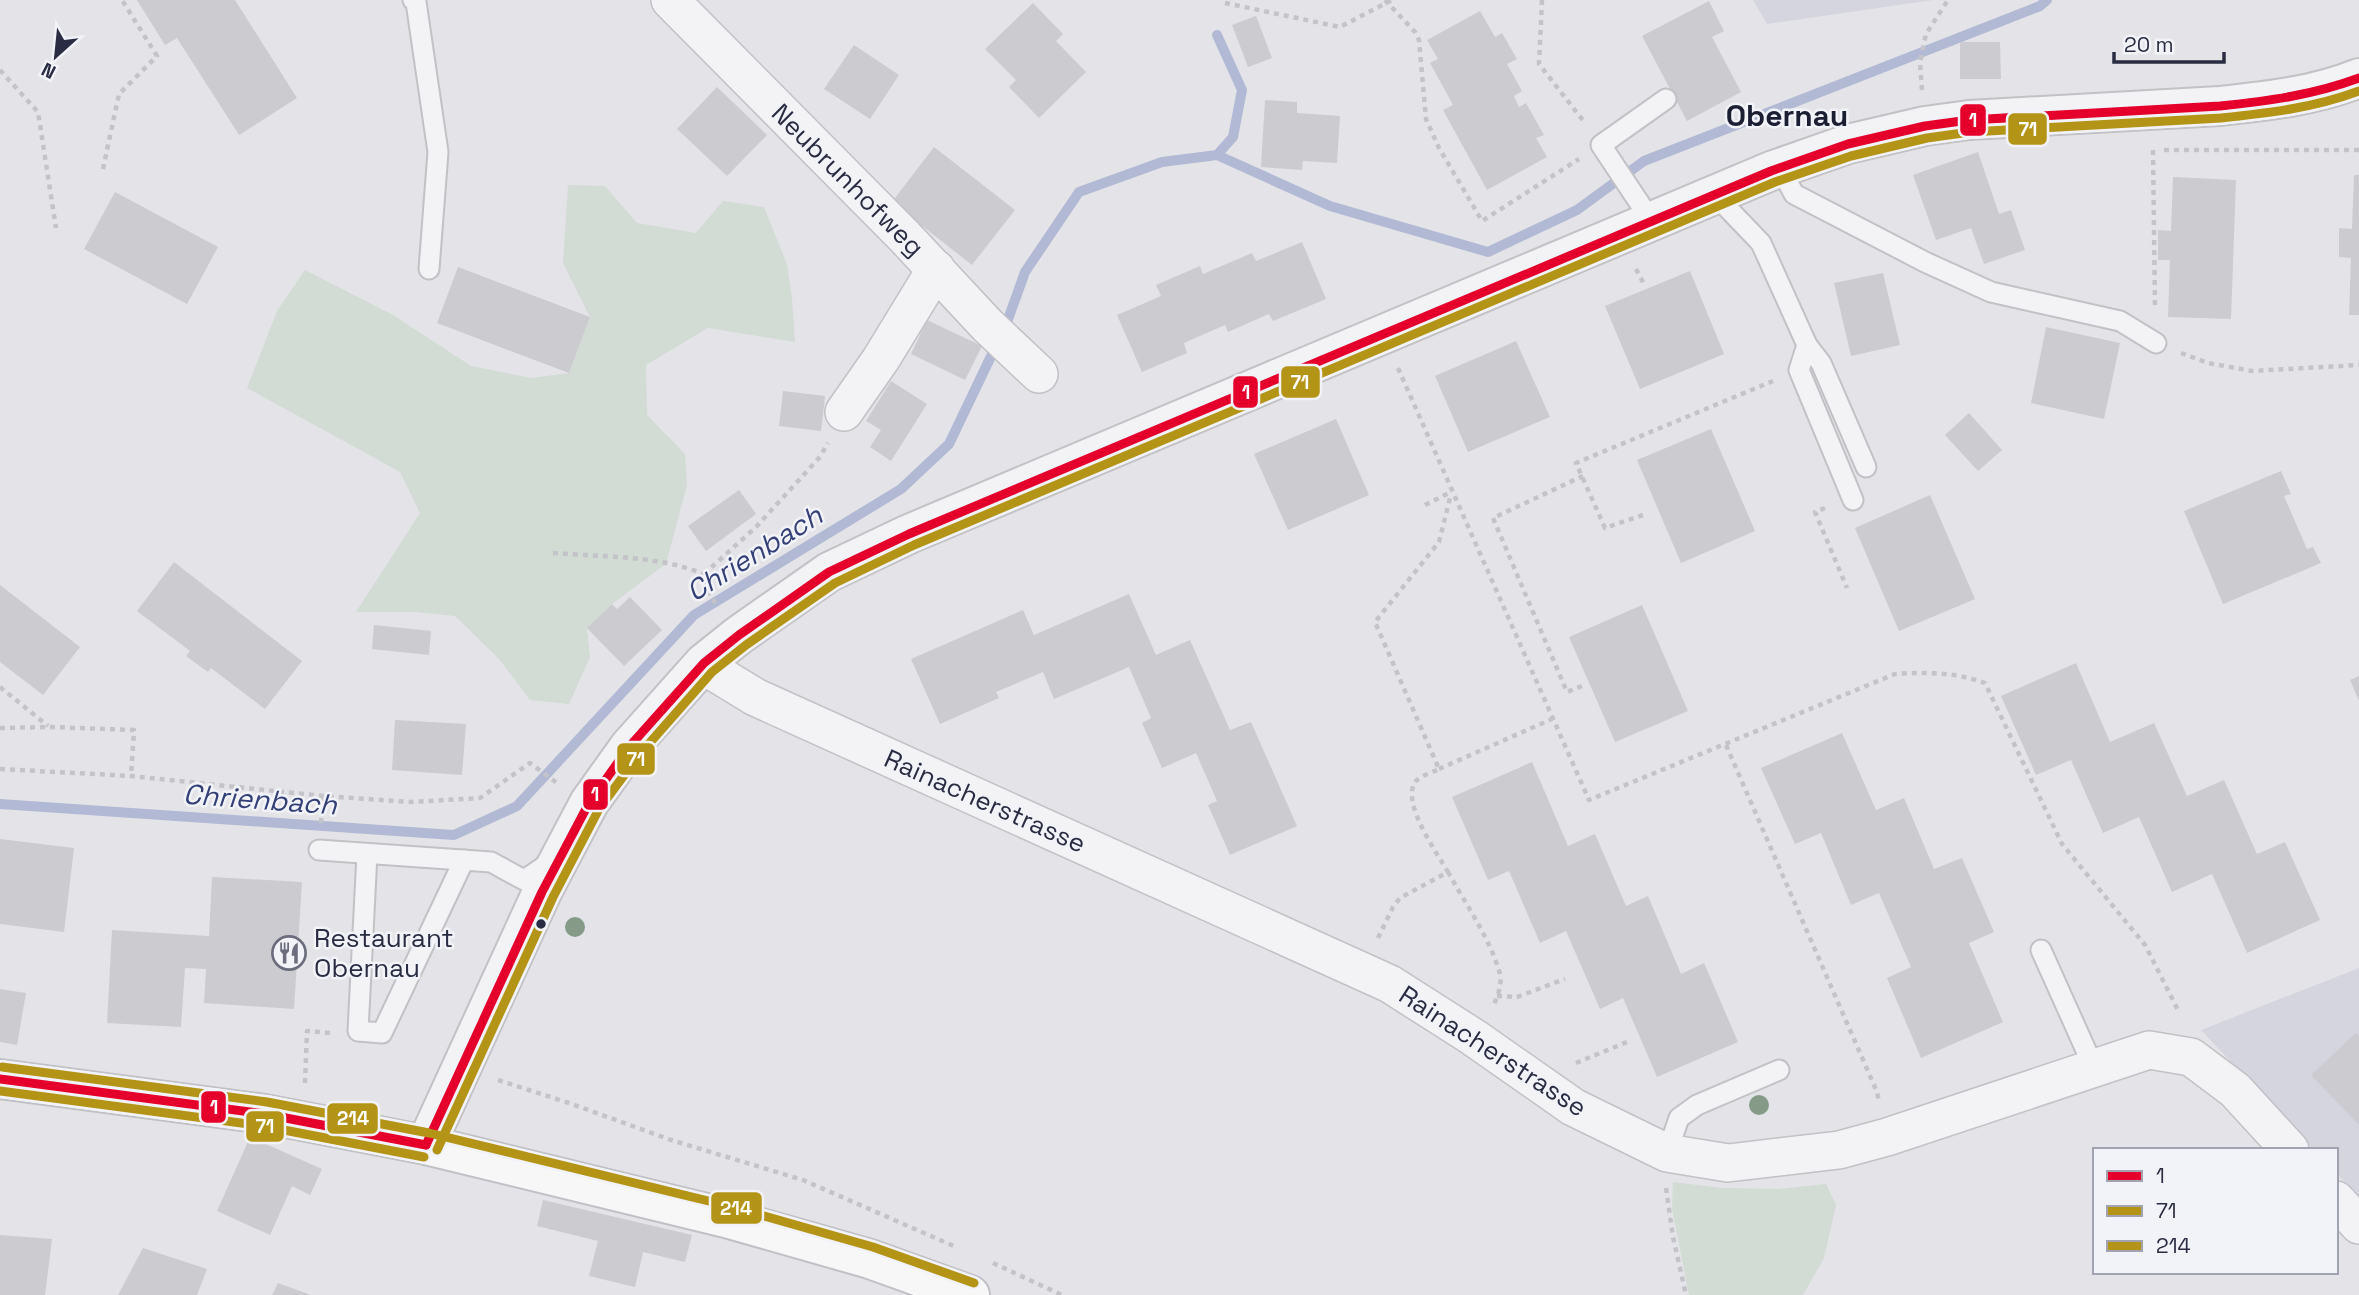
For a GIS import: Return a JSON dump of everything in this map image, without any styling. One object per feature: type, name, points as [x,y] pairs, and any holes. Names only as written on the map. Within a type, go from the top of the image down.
[{"type":"main road","points":[[0,1079],[265,1114],[426,1145],[726,1218],[870,1259],[970,1295]]},
{"type":"street","name":"Neubrunhofweg","points":[[670,0],[936,269],[881,359],[844,412]]},
{"type":"street","points":[[426,1145],[542,892],[589,803],[629,747],[704,663],[829,572],[909,534],[1644,210],[1716,195],[1780,168],[1848,144],[1969,120],[2259,102],[2322,90],[2359,78]]},
{"type":"street","points":[[936,269],[997,335],[1039,374]]},
{"type":"street","name":"Rainacherstrasse","points":[[704,663],[755,697],[1390,984],[1473,1037],[1573,1107],[1667,1153],[1728,1163],[1839,1150],[1887,1137],[2149,1050],[2191,1057],[2235,1090],[2288,1148]]},
{"type":"street","points":[[2338,1202],[2359,1225]]},
{"type":"lane","points":[[413,0],[416,2],[438,152],[429,269]]},
{"type":"lane","points":[[1644,210],[1605,150],[1666,99]]},
{"type":"lane","points":[[1780,168],[1794,194],[1991,292],[2120,321],[2156,343]]},
{"type":"lane","points":[[1716,195],[1761,243],[1807,345],[1821,363],[1866,467]]},
{"type":"lane","points":[[1807,345],[1799,370],[1853,500]]},
{"type":"lane","points":[[319,850],[491,862],[524,880],[562,855]]},
{"type":"lane","points":[[367,854],[358,1031],[383,1033],[464,860]]},
{"type":"lane","points":[[2041,950],[2094,1068]]},
{"type":"lane","points":[[1667,1153],[1679,1118],[1697,1105],[1779,1070]]},
{"type":"path","points":[[103,169],[119,94],[157,56],[122,0]]},
{"type":"path","points":[[1225,3],[1340,27],[1388,1],[1416,32],[1426,119],[1439,148],[1482,221],[1605,150],[1539,64],[1542,0]]},
{"type":"path","points":[[1920,63],[1926,34],[1948,0]]},
{"type":"path","points":[[0,70],[38,111],[56,228]]},
{"type":"path","points":[[2153,141],[2156,343],[2208,363],[2252,371],[2359,365]]},
{"type":"path","points":[[2153,150],[2359,150]]},
{"type":"path","points":[[1637,271],[1645,286]]},
{"type":"path","points":[[1394,358],[1589,800],[1895,674],[1931,672],[1969,677],[1985,683],[2062,844],[2145,945],[2179,1012]]},
{"type":"path","points":[[1643,515],[1605,528],[1576,463],[1799,370]]},
{"type":"path","points":[[704,574],[756,527],[819,458],[844,412]]},
{"type":"path","points":[[1582,686],[1567,692],[1493,518],[1583,477]]},
{"type":"path","points":[[1425,505],[1452,492]]},
{"type":"path","points":[[1439,769],[1375,622],[1439,542],[1452,492]]},
{"type":"path","points":[[1847,588],[1815,512],[1853,500]]},
{"type":"path","points":[[553,553],[662,562],[704,574]]},
{"type":"path","points":[[704,574],[709,592],[720,611]]},
{"type":"path","points":[[0,687],[50,727]]},
{"type":"path","points":[[1490,1011],[1497,996],[1500,976],[1486,941],[1424,830],[1411,801],[1413,787],[1417,779],[1552,719]]},
{"type":"path","points":[[0,728],[134,730],[131,775]]},
{"type":"path","points":[[1726,745],[1877,1092],[1882,1113]]},
{"type":"path","points":[[0,769],[131,775],[323,796],[411,802],[480,798],[530,763],[554,782]]},
{"type":"path","points":[[323,796],[323,807]]},
{"type":"path","points":[[1378,939],[1399,898],[1448,872]]},
{"type":"path","points":[[1497,996],[1517,997],[1565,979]]},
{"type":"path","points":[[305,1091],[307,1031],[343,1034],[358,1031]]},
{"type":"path","points":[[1570,1065],[1627,1042]]},
{"type":"path","points":[[569,1103],[671,1140],[803,1180],[964,1250]]},
{"type":"path","points":[[1667,1153],[1665,1175],[1673,1237],[1686,1295]]},
{"type":"path","points":[[988,1261],[1062,1295]]},
{"type":"shaded area","points":[[1753,0],[1933,0],[1767,24]]},
{"type":"shaded area","points":[[568,185],[605,186],[637,223],[696,233],[723,201],[764,207],[787,264],[795,342],[708,328],[646,365],[647,415],[685,454],[687,485],[666,564],[612,604],[587,628],[590,657],[569,704],[530,700],[499,659],[455,616],[416,612],[356,612],[420,513],[400,472],[247,388],[277,311],[305,270],[393,315],[471,366],[531,378],[569,373],[590,317],[563,263]]},
{"type":"shaded area","points":[[2359,968],[2359,1197],[2338,1175],[2338,1148],[2312,1148],[2201,1030]]},
{"type":"shaded area","points":[[1673,1182],[1722,1188],[1777,1189],[1826,1184],[1836,1205],[1824,1258],[1803,1295],[1689,1295],[1672,1209]]},
{"type":"building","points":[[137,0],[235,0],[297,98],[239,135],[177,38],[165,45]]},
{"type":"building","points":[[1709,1],[1724,31],[1712,37],[1741,92],[1687,121],[1642,36]]},
{"type":"building","points":[[1033,3],[1063,34],[1056,41],[1086,72],[1039,118],[1009,87],[1016,80],[985,49]]},
{"type":"building","points":[[1480,11],[1495,37],[1502,33],[1517,59],[1507,64],[1522,91],[1514,96],[1519,107],[1526,103],[1544,135],[1536,138],[1547,157],[1487,190],[1443,110],[1453,105],[1430,63],[1438,59],[1427,40]]},
{"type":"building","points":[[1256,16],[1272,58],[1248,67],[1232,25]]},
{"type":"building","points":[[1960,42],[2000,42],[2001,79],[1960,79]]},
{"type":"building","points":[[854,45],[899,75],[870,119],[824,89]]},
{"type":"building","points":[[717,87],[767,135],[727,176],[677,129]]},
{"type":"building","points":[[1265,100],[1297,102],[1297,113],[1340,116],[1337,163],[1303,161],[1302,170],[1261,167]]},
{"type":"building","points":[[934,147],[1015,210],[972,265],[892,202]]},
{"type":"building","points":[[1978,152],[1999,214],[2011,210],[2025,250],[1984,264],[1971,228],[1936,240],[1913,175]]},
{"type":"building","points":[[2354,175],[2359,175],[2359,315],[2349,315],[2351,258],[2339,257],[2339,228],[2352,229]]},
{"type":"building","points":[[2173,177],[2236,180],[2231,319],[2168,317],[2170,260],[2158,260],[2158,230],[2171,231]]},
{"type":"building","points":[[115,192],[218,247],[187,304],[84,249]]},
{"type":"building","points":[[1302,242],[1326,299],[1273,321],[1269,314],[1228,332],[1225,325],[1184,343],[1187,353],[1142,372],[1117,315],[1161,296],[1156,285],[1200,266],[1203,274],[1252,253],[1256,261]]},
{"type":"building","points":[[458,267],[590,317],[569,373],[437,323]]},
{"type":"building","points":[[1690,271],[1724,354],[1640,389],[1605,306]]},
{"type":"building","points":[[1883,273],[1900,345],[1851,356],[1834,283]]},
{"type":"building","points":[[927,320],[982,346],[965,380],[911,354]]},
{"type":"building","points":[[2046,327],[2120,343],[2104,419],[2031,403]]},
{"type":"building","points":[[1516,341],[1550,417],[1468,452],[1435,376]]},
{"type":"building","points":[[891,381],[927,404],[891,461],[870,447],[881,430],[866,421]]},
{"type":"building","points":[[783,391],[825,396],[821,431],[779,426]]},
{"type":"building","points":[[1969,413],[2002,450],[1978,471],[1945,435]]},
{"type":"building","points":[[1336,419],[1369,495],[1288,530],[1254,454]]},
{"type":"building","points":[[1711,429],[1755,531],[1681,563],[1637,460]]},
{"type":"building","points":[[2281,471],[2291,494],[2284,496],[2307,549],[2313,547],[2321,563],[2223,604],[2184,511]]},
{"type":"building","points":[[739,490],[756,514],[706,551],[688,526]]},
{"type":"building","points":[[1930,495],[1975,599],[1899,631],[1855,528]]},
{"type":"building","points":[[174,562],[302,661],[265,709],[211,668],[208,672],[186,656],[190,651],[137,611]]},
{"type":"building","points":[[0,585],[80,647],[43,695],[0,662]]},
{"type":"building","points":[[1129,594],[1156,655],[1190,640],[1230,730],[1251,722],[1297,826],[1230,855],[1208,805],[1217,801],[1196,753],[1162,768],[1142,723],[1151,718],[1129,667],[1054,699],[1043,672],[996,692],[999,698],[940,724],[911,659],[1023,610],[1034,635]]},
{"type":"building","points":[[630,597],[662,630],[624,666],[587,628],[612,604],[617,609]]},
{"type":"building","points":[[1642,605],[1688,711],[1615,742],[1569,637]]},
{"type":"building","points":[[374,625],[431,631],[429,655],[372,649]]},
{"type":"building","points":[[2076,663],[2110,742],[2154,723],[2187,796],[2224,780],[2257,854],[2285,842],[2320,920],[2247,953],[2212,874],[2172,892],[2139,817],[2103,833],[2071,760],[2036,775],[2001,696]]},
{"type":"building","points":[[2359,676],[2359,701],[2350,680]]},
{"type":"building","points":[[395,720],[466,724],[462,775],[392,770]]},
{"type":"building","points":[[1842,733],[1876,810],[1904,798],[1934,869],[1962,858],[1994,932],[1969,943],[2003,1022],[1921,1058],[1887,978],[1911,967],[1879,893],[1851,905],[1821,833],[1795,844],[1761,768]]},
{"type":"building","points":[[1532,762],[1568,846],[1595,834],[1626,906],[1648,896],[1681,974],[1704,963],[1738,1042],[1657,1077],[1623,998],[1600,1009],[1566,931],[1540,943],[1509,871],[1488,880],[1452,797]]},
{"type":"building","points":[[0,839],[74,848],[64,932],[0,924]]},
{"type":"building","points":[[212,877],[302,882],[294,1009],[204,1003],[206,969],[185,968],[181,1027],[107,1023],[112,930],[209,936]]},
{"type":"building","points":[[0,989],[26,993],[17,1045],[0,1042]]},
{"type":"building","points":[[2356,1033],[2359,1036],[2359,1125],[2311,1075]]},
{"type":"building","points":[[250,1137],[322,1169],[310,1195],[292,1186],[270,1235],[217,1211]]},
{"type":"building","points":[[543,1200],[692,1235],[685,1262],[643,1252],[635,1287],[589,1276],[598,1241],[537,1226]]},
{"type":"building","points":[[0,1235],[52,1239],[45,1295],[0,1295]]},
{"type":"building","points":[[143,1248],[207,1269],[197,1295],[118,1295]]},
{"type":"building","points":[[278,1283],[311,1295],[272,1295]]},
{"type":"waterway","points":[[1217,155],[1330,206],[1488,252],[1577,210],[1644,161],[2040,6],[2047,0]]},
{"type":"waterway","name":"Chrienbach","points":[[0,804],[454,835],[517,806],[694,615],[901,489],[949,444],[1006,325],[1025,272],[1079,192],[1162,162],[1217,155],[1233,137],[1242,90],[1217,35]]},
{"type":"transit line","name":"1","points":[[426,1145],[542,892],[589,803],[629,747],[704,663],[829,572],[909,534],[1771,171],[1848,144],[1925,126],[1969,120],[2256,102],[2308,93],[2359,78]]},
{"type":"transit line","name":"71","points":[[437,1150],[553,897],[599,809],[639,755],[712,672],[835,583],[914,545],[1775,182],[1851,156],[1927,138],[1970,132],[2256,114],[2308,106],[2359,91]]},
{"type":"transit line","name":"214","points":[[2,1067],[267,1102],[429,1133],[729,1206],[873,1247],[974,1283]]},
{"type":"transit line","name":"1","points":[[0,1079],[265,1114],[426,1145]]},
{"type":"transit line","name":"71","points":[[0,1091],[263,1126],[424,1157]]},
{"type":"place","name":"Restaurant Obernau","points":[[289,953]]},
{"type":"district","name":"Obernau","points":[[1787,115]]}]
